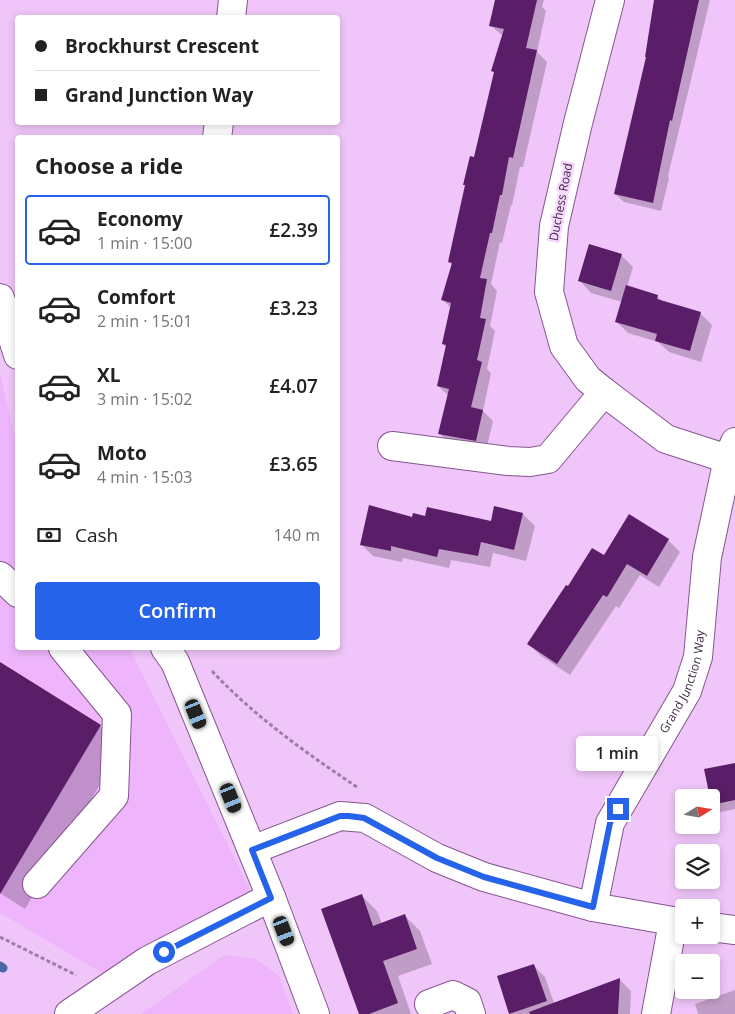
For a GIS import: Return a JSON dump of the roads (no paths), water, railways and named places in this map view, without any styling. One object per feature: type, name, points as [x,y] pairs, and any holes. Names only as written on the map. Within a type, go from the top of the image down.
[{"type":"street","points":[[231,15],[233,0]]},
{"type":"street","name":"Duchess Road","points":[[610,0],[554,226],[549,292],[564,346],[588,379],[666,439],[732,450]]},
{"type":"street","points":[[0,298],[15,346]]},
{"type":"street","points":[[392,446],[515,461],[530,462],[548,459],[604,392]]},
{"type":"street","name":"Grand Junction Way","points":[[593,907],[610,823],[687,691],[698,657],[707,557],[732,450]]},
{"type":"street","points":[[0,576],[15,590]]},
{"type":"street","points":[[37,884],[114,796],[117,714],[65,650]]},
{"type":"street","points":[[166,650],[175,662],[252,850],[315,1014]]},
{"type":"street","points":[[252,850],[340,816],[364,818],[437,858],[484,877],[593,907],[675,921]]},
{"type":"street","points":[[69,1014],[147,961],[271,898]]},
{"type":"street","points":[[720,928],[735,930]]},
{"type":"street","points":[[656,1014],[675,935]]},
{"type":"street","points":[[429,1004],[453,995],[467,1002],[471,1014]]}]
